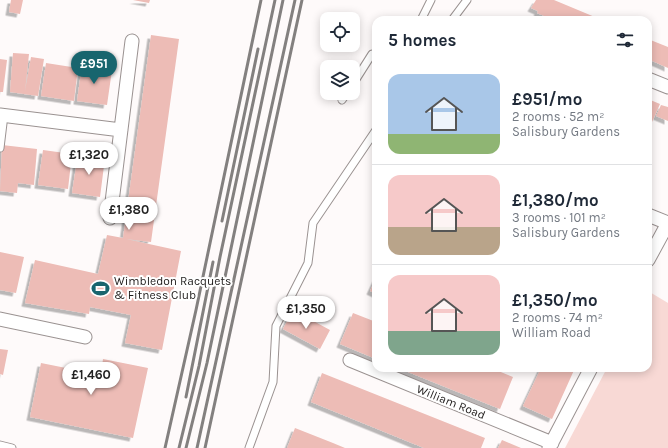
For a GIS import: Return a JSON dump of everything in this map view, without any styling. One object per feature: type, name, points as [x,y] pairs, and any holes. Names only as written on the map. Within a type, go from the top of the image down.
[{"type":"street","points":[[110,218],[132,41]]},
{"type":"street","points":[[652,81],[668,87]]},
{"type":"street","points":[[2,115],[121,130]]},
{"type":"street","points":[[652,217],[668,223],[652,253]]},
{"type":"street","points":[[0,319],[85,337]]},
{"type":"street","name":"William Road","points":[[350,360],[372,369]]},
{"type":"street","name":"William Road","points":[[378,372],[550,446]]},
{"type":"street","points":[[550,446],[589,372]]},
{"type":"lane","points":[[423,16],[431,0]]},
{"type":"lane","points":[[455,16],[467,0]]},
{"type":"lane","points":[[360,73],[372,54]]},
{"type":"lane","points":[[0,148],[2,115]]},
{"type":"lane","points":[[248,448],[273,382],[276,326],[308,263],[313,223],[372,136]]},
{"type":"lane","points":[[0,445],[12,448]]},
{"type":"shaded area","points":[[652,293],[668,303],[668,448],[565,448],[605,372],[652,372]]},
{"type":"building","points":[[11,0],[23,0],[20,14],[9,12]]},
{"type":"building","points":[[133,0],[150,0],[149,3]]},
{"type":"building","points":[[536,0],[554,0],[592,16],[544,16],[531,8]]},
{"type":"building","name":"Wimbledon Racquets & Fitness Club","points":[[151,35],[179,39],[151,242],[126,239],[181,251],[162,350],[125,343],[131,315],[90,307],[89,314],[25,303],[35,260],[98,274],[107,235],[123,238]]},
{"type":"building","points":[[652,41],[668,47],[668,68],[652,61]]},
{"type":"building","points":[[13,53],[29,54],[25,91],[31,57],[44,59],[38,96],[10,92]]},
{"type":"building","points":[[0,59],[7,60],[3,92],[0,92]]},
{"type":"building","points":[[46,63],[78,68],[74,101],[41,96]]},
{"type":"building","points":[[82,65],[112,70],[107,105],[77,101]]},
{"type":"building","points":[[652,101],[660,104],[652,122]]},
{"type":"building","points":[[661,105],[668,107],[668,121],[656,116]]},
{"type":"building","points":[[2,145],[37,149],[34,185],[18,183],[17,193],[0,191]]},
{"type":"building","points":[[43,150],[72,154],[68,189],[38,185]]},
{"type":"building","points":[[78,154],[105,158],[100,197],[72,193]]},
{"type":"building","points":[[0,252],[24,257],[16,293],[0,290]]},
{"type":"building","points":[[293,310],[330,330],[320,349],[283,329]]},
{"type":"building","points":[[353,313],[372,320],[372,357],[340,344]]},
{"type":"building","points":[[0,349],[8,350],[3,375],[0,374]]},
{"type":"building","points":[[103,359],[148,368],[133,438],[30,417],[41,363],[81,371],[82,363],[102,366]]},
{"type":"building","points":[[408,372],[501,372],[513,377],[500,409]]},
{"type":"building","points":[[539,372],[573,372],[552,419],[523,406]]},
{"type":"building","points":[[322,373],[485,438],[481,448],[424,448],[311,402]]},
{"type":"building","points":[[295,428],[333,443],[345,448],[287,448]]},
{"type":"building","points":[[502,440],[521,448],[498,448]]},
{"type":"railway","points":[[165,448],[196,310],[261,0]]},
{"type":"railway","points":[[179,448],[199,366],[220,257],[275,0]]},
{"type":"railway","points":[[186,448],[207,363],[283,0]]},
{"type":"railway","points":[[197,448],[295,0]]},
{"type":"railway","points":[[205,448],[302,0]]},
{"type":"railway","points":[[222,221],[258,49]]},
{"type":"railway","points":[[186,397],[213,262]]},
{"type":"place","name":"Wimbledon Racquets & Fitness Club","points":[[101,288]]}]
